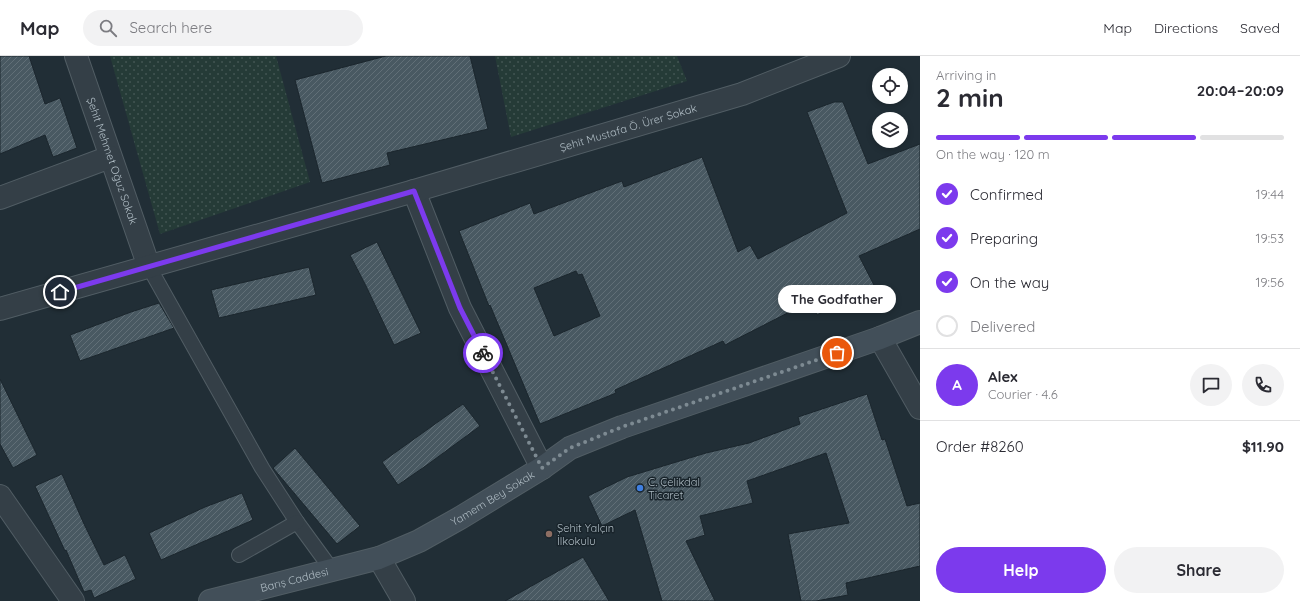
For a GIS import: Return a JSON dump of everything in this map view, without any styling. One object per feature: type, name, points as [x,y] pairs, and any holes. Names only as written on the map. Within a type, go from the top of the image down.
[{"type":"street","name":"Şehit Mehmet Oğuz Sokak","points":[[76,56],[149,266]]},
{"type":"street","name":"Şehit Mustafa Ö. Ürer Sokak","points":[[0,309],[414,191],[742,94],[839,56]]},
{"type":"street","points":[[0,198],[110,156]]},
{"type":"street","points":[[414,191],[460,308],[542,468]]},
{"type":"street","name":"Yamem Bey Sokak","points":[[379,558],[419,541],[542,468],[570,448],[622,427],[880,338],[920,322]]},
{"type":"street","points":[[880,338],[920,408]]},
{"type":"street","points":[[0,496],[74,601]]},
{"type":"street","points":[[379,558],[404,601]]},
{"type":"street","name":"Barış Caddesi","points":[[210,601],[379,558]]},
{"type":"lane","points":[[149,266],[251,449],[297,522],[332,570]]},
{"type":"lane","points":[[239,555],[297,522]]},
{"type":"green space","points":[[110,56],[276,56],[310,182],[160,234]]},
{"type":"green space","points":[[495,56],[677,56],[687,81],[511,137]]},
{"type":"building","points":[[0,56],[29,56],[45,104],[60,98],[77,148],[53,157],[45,135],[0,154]]},
{"type":"building","points":[[386,56],[470,56],[488,129],[387,153],[390,165],[322,183],[295,80]]},
{"type":"building","points":[[834,102],[843,102],[868,164],[920,144],[920,229],[859,256],[874,285],[817,315],[811,301],[725,345],[723,341],[615,390],[616,393],[540,424],[490,305],[489,306],[459,231],[530,203],[534,214],[622,181],[624,187],[702,157],[738,252],[750,245],[758,259],[847,213],[807,112]],"holes":[[[576,271],[578,275],[582,274],[600,316],[554,336],[534,288]]]},
{"type":"building","points":[[377,242],[421,333],[394,345],[350,255]]},
{"type":"building","points":[[309,267],[316,295],[219,318],[211,290]]},
{"type":"building","points":[[159,303],[174,328],[80,361],[70,335]]},
{"type":"building","points":[[0,379],[37,455],[13,468],[0,444]]},
{"type":"building","points":[[867,394],[882,440],[885,439],[907,506],[920,503],[920,566],[846,583],[848,595],[816,601],[801,601],[788,534],[849,523],[826,453],[747,481],[753,503],[700,516],[705,535],[686,541],[715,601],[662,601],[635,510],[602,526],[588,496],[627,477],[706,453],[749,443],[800,424],[798,417]]},
{"type":"building","points":[[463,404],[480,426],[398,485],[382,462]]},
{"type":"building","points":[[295,448],[360,526],[337,544],[273,468]]},
{"type":"building","points":[[62,474],[104,565],[125,555],[136,579],[94,598],[91,590],[84,592],[66,550],[65,551],[35,486]]},
{"type":"building","points":[[242,493],[253,520],[161,560],[149,533],[205,507]]},
{"type":"building","points":[[583,557],[609,601],[505,601]]},
{"type":"way so far","points":[[483,353],[542,468],[570,448],[622,427],[837,353]]},
{"type":"place","name":"The Godfather","points":[[837,353]]},
{"type":"place","name":"C. Çelikdal Ticaret","points":[[640,488]]},
{"type":"place","name":"Şehit Yalçın İlkokulu","points":[[549,534]]},
{"type":"route","points":[[60,292],[414,191],[460,308],[483,353]]}]
